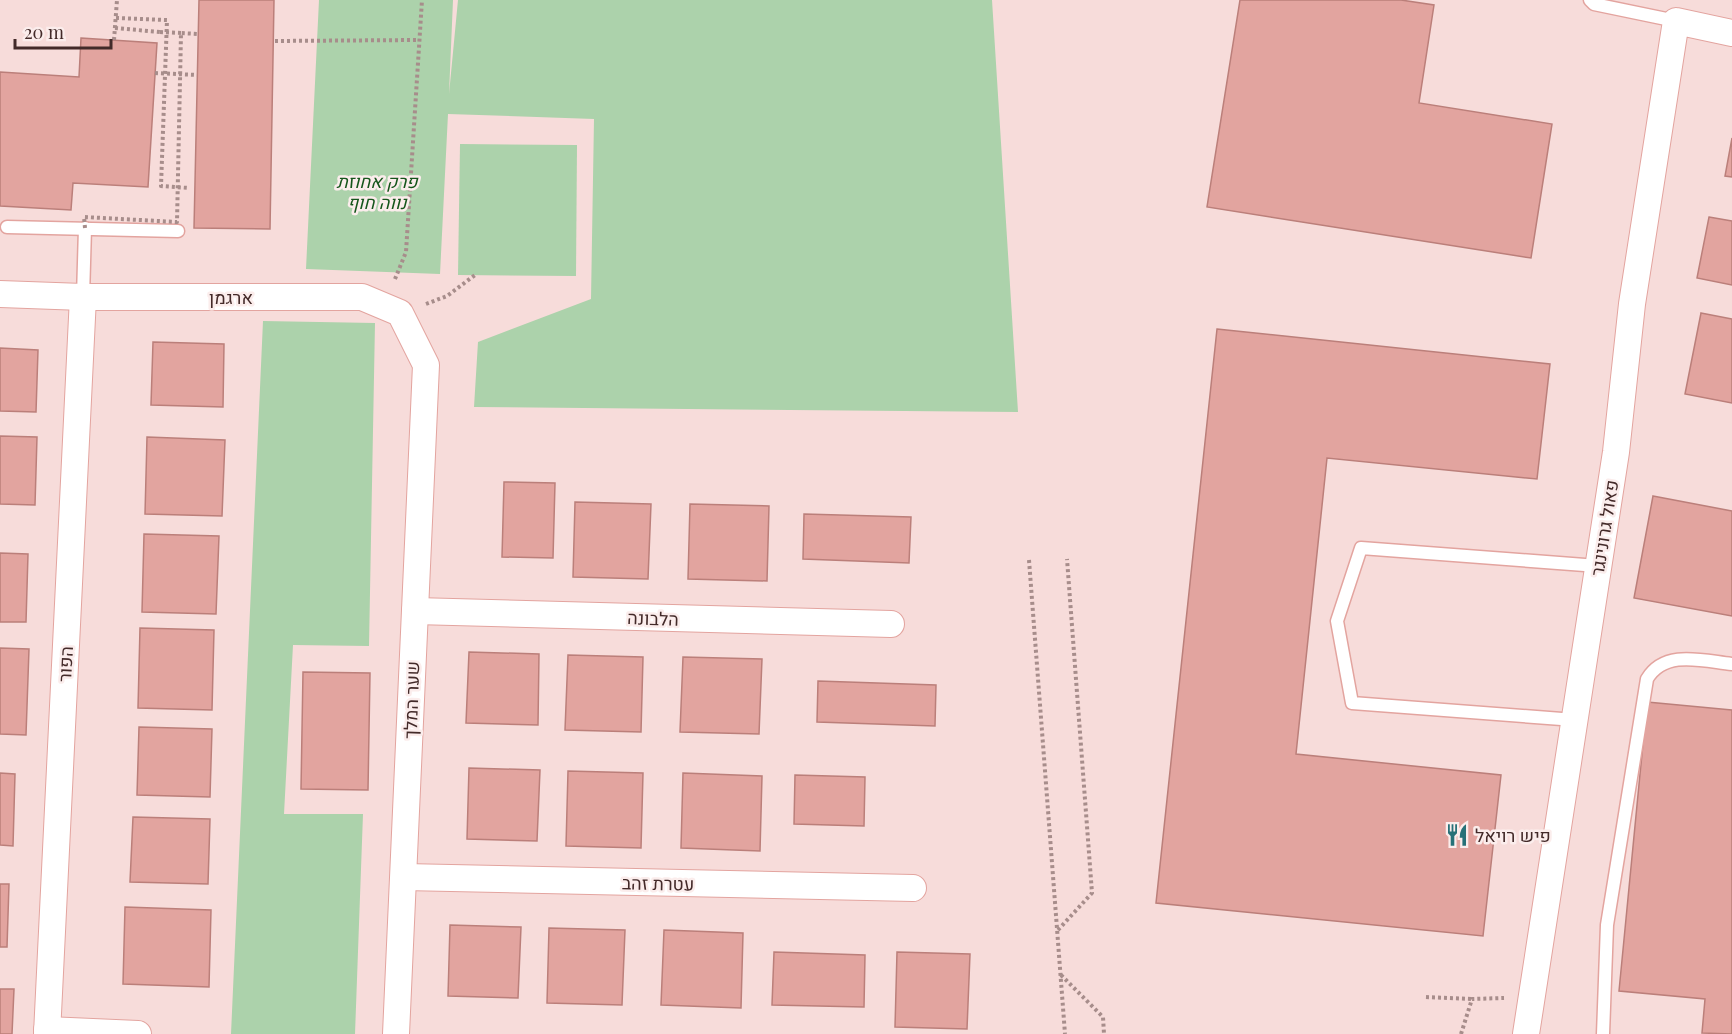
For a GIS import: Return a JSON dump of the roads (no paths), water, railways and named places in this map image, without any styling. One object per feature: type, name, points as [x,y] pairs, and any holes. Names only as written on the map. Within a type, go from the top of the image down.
[{"type":"street","points":[[1676,21],[1732,33]]},
{"type":"street","name":"פאול גרונינגר","points":[[1526,1034],[1616,452],[1632,304],[1676,21]]},
{"type":"street","name":"ארגמן","points":[[0,294],[83,297],[362,297],[400,313],[426,365]]},
{"type":"street","name":"הפור","points":[[83,297],[47,1032],[138,1034]]},
{"type":"street","name":"שער המלך","points":[[396,1034],[426,365]]},
{"type":"street","name":"הלבונה","points":[[415,611],[891,624]]},
{"type":"street","name":"עטרת זהב","points":[[404,878],[913,888]]},
{"type":"lane","points":[[1590,0],[1594,4],[1676,21]]},
{"type":"lane","points":[[7,227],[177,231]]},
{"type":"lane","points":[[83,297],[85,228]]},
{"type":"lane","points":[[1575,720],[1352,703],[1337,621],[1361,548],[1598,566]]},
{"type":"lane","points":[[1603,1034],[1606,925],[1647,680],[1652,670],[1666,662],[1683,658],[1732,664]]},
{"type":"place","name":"פיש רויאל","points":[[1457,835]]},
{"type":"park label","name":"פרק אחוזת נווה חוף","points":[[377,192]]}]
